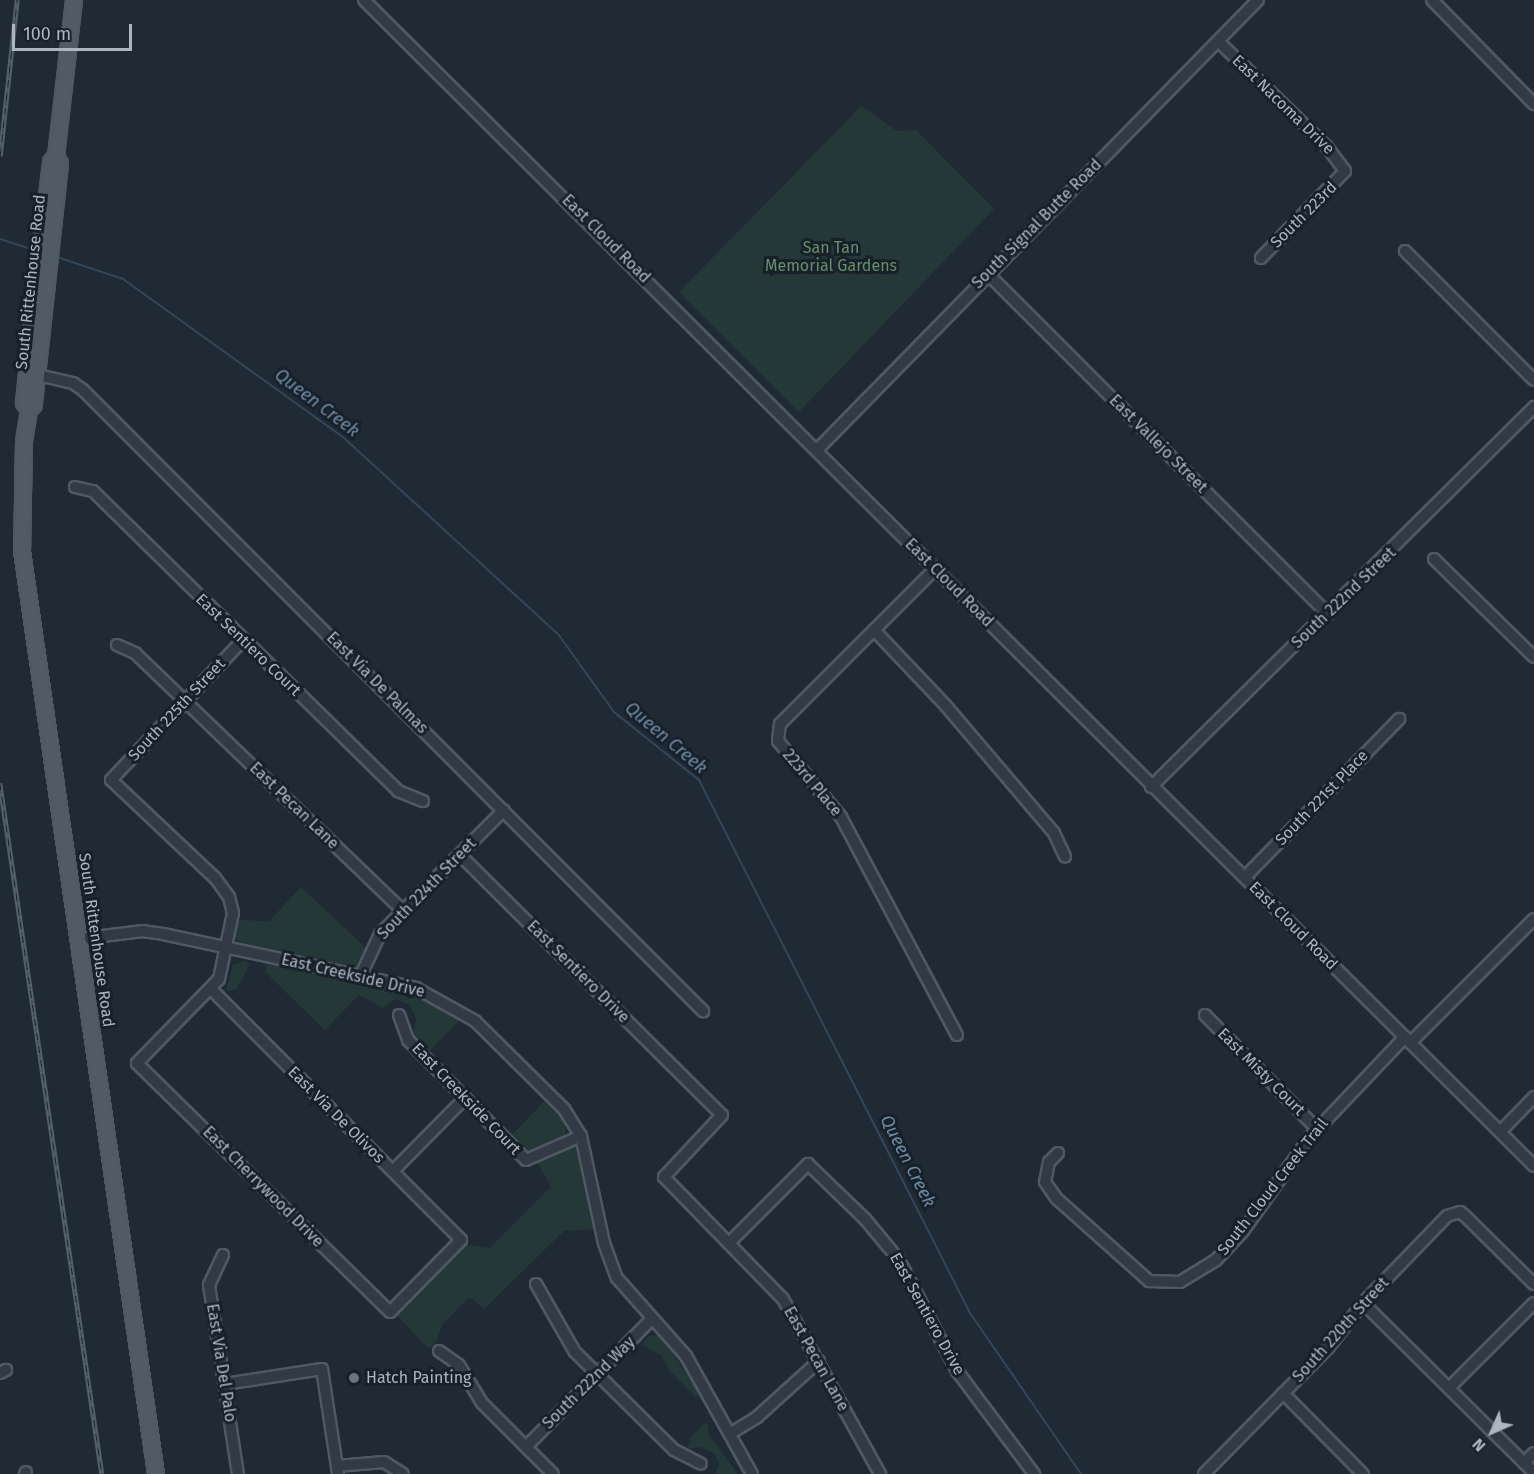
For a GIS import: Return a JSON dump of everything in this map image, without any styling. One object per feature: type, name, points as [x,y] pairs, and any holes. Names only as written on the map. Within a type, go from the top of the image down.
[{"type":"main road","name":"South Rittenhouse Road","points":[[29,410],[24,403],[39,305],[51,162],[56,156],[74,0]]},
{"type":"main road","name":"South Rittenhouse Road","points":[[39,305],[38,375],[34,405],[29,410],[21,466],[22,551],[156,1474]]},
{"type":"street","name":"East Cloud Road","points":[[364,0],[817,450],[1151,787],[1245,877],[1534,1166]]},
{"type":"street","name":"South Signal Butte Road","points":[[817,450],[1258,0]]},
{"type":"street","points":[[1432,0],[1534,104]]},
{"type":"street","name":"East Nacoma Drive","points":[[1218,41],[1328,147],[1345,171]]},
{"type":"street","name":"South 223rd","points":[[1261,258],[1345,171]]},
{"type":"street","points":[[1405,251],[1534,380]]},
{"type":"street","name":"East Vallejo Street","points":[[988,274],[1328,614]]},
{"type":"street","name":"East Via De Palmas","points":[[38,375],[74,383],[83,390],[704,1011]]},
{"type":"street","name":"South 222nd Street","points":[[1151,787],[1328,614],[1534,407]]},
{"type":"street","name":"East Sentiero Court","points":[[75,487],[93,491],[398,791],[423,801]]},
{"type":"street","points":[[1434,559],[1534,657]]},
{"type":"street","name":"223rd Place","points":[[935,569],[780,724],[778,741],[841,817],[957,1035]]},
{"type":"street","points":[[874,630],[946,706],[1054,833],[1065,856]]},
{"type":"street","name":"South 225th Street","points":[[227,948],[233,913],[222,886],[111,780],[243,640]]},
{"type":"street","name":"East Pecan Lane","points":[[117,645],[135,653],[404,911]]},
{"type":"street","name":"South 221st Place","points":[[1245,877],[1399,719]]},
{"type":"street","name":"South 224th Street","points":[[361,975],[380,934],[504,810]]},
{"type":"street","name":"East Sentiero Drive","points":[[460,855],[722,1115],[664,1177]]},
{"type":"street","name":"South Cloud Creek Trail","points":[[1058,1153],[1049,1162],[1045,1182],[1056,1198],[1149,1281],[1180,1282],[1216,1260],[1243,1231],[1317,1129],[1534,919]]},
{"type":"street","name":"East Creekside Drive","points":[[79,939],[150,931],[416,988],[466,1014],[564,1109],[581,1136],[609,1261],[627,1294],[686,1356],[752,1474]]},
{"type":"street","points":[[212,989],[221,973],[227,948]]},
{"type":"street","name":"East Cherrywood Drive","points":[[212,989],[137,1063],[390,1312],[461,1240]]},
{"type":"street","name":"East Via De Olivos","points":[[212,989],[461,1240]]},
{"type":"street","name":"East Creekside Court","points":[[399,1015],[408,1040],[526,1160],[581,1136]]},
{"type":"street","name":"East Misty Court","points":[[1205,1015],[1317,1129]]},
{"type":"street","points":[[1500,1132],[1534,1097]]},
{"type":"street","points":[[393,1171],[465,1098]]},
{"type":"street","name":"East Sentiero Drive","points":[[729,1243],[808,1164],[866,1219],[899,1260],[957,1371],[1034,1474]]},
{"type":"street","name":"East Pecan Lane","points":[[664,1177],[783,1299],[880,1474]]},
{"type":"street","name":"South 220th Street","points":[[1204,1474],[1328,1348],[1363,1303],[1454,1213],[1465,1216],[1534,1284]]},
{"type":"street","name":"East Via Del Palo","points":[[223,1255],[209,1286],[238,1474]]},
{"type":"street","points":[[536,1284],[575,1352],[674,1450],[702,1464]]},
{"type":"street","points":[[1363,1303],[1534,1473]]},
{"type":"street","points":[[1449,1388],[1534,1303]]},
{"type":"street","name":"South 222nd Way","points":[[526,1447],[652,1319]]},
{"type":"street","points":[[439,1351],[459,1365],[482,1403],[553,1474]]},
{"type":"street","points":[[731,1433],[756,1418],[819,1361]]},
{"type":"street","points":[[225,1384],[322,1369],[338,1470],[384,1462],[403,1474]]},
{"type":"street","points":[[1283,1393],[1363,1474]]},
{"type":"street","points":[[1524,1463],[1534,1453]]},
{"type":"green space","name":"San Tan Memorial Gardens","points":[[861,106],[897,131],[916,130],[994,209],[799,412],[679,292]]},
{"type":"green space","points":[[301,887],[366,948],[357,966],[349,969],[238,942],[235,935],[238,920],[269,921]]},
{"type":"green space","points":[[244,961],[250,964],[236,990],[226,991],[233,965]]},
{"type":"green space","points":[[268,961],[412,993],[462,1018],[429,1051],[413,1034],[416,1019],[410,1005],[396,999],[383,1008],[359,995],[325,1030],[265,972]]},
{"type":"green space","points":[[547,1098],[565,1122],[566,1136],[526,1152],[510,1137]]},
{"type":"green space","points":[[576,1143],[589,1182],[595,1229],[564,1231],[484,1309],[473,1299],[467,1299],[442,1325],[437,1340],[429,1349],[396,1315],[464,1244],[490,1248],[551,1187],[538,1163]]},
{"type":"green space","points":[[659,1335],[699,1391],[697,1398],[670,1371],[661,1355],[642,1345],[649,1336]]},
{"type":"green space","points":[[703,1424],[708,1424],[709,1435],[738,1474],[715,1474],[719,1463],[714,1453],[700,1447],[687,1449],[691,1437]]},
{"type":"waterway","name":"Queen Creek","points":[[0,239],[34,250]]},
{"type":"waterway","name":"Queen Creek","points":[[54,256],[123,279],[344,438],[558,634],[614,712],[699,780],[970,1313],[1081,1474]]},
{"type":"railway","points":[[0,156],[17,0]]},
{"type":"railway","points":[[0,783],[102,1474]]},
{"type":"place","name":"Hatch Painting","points":[[354,1378]]}]
